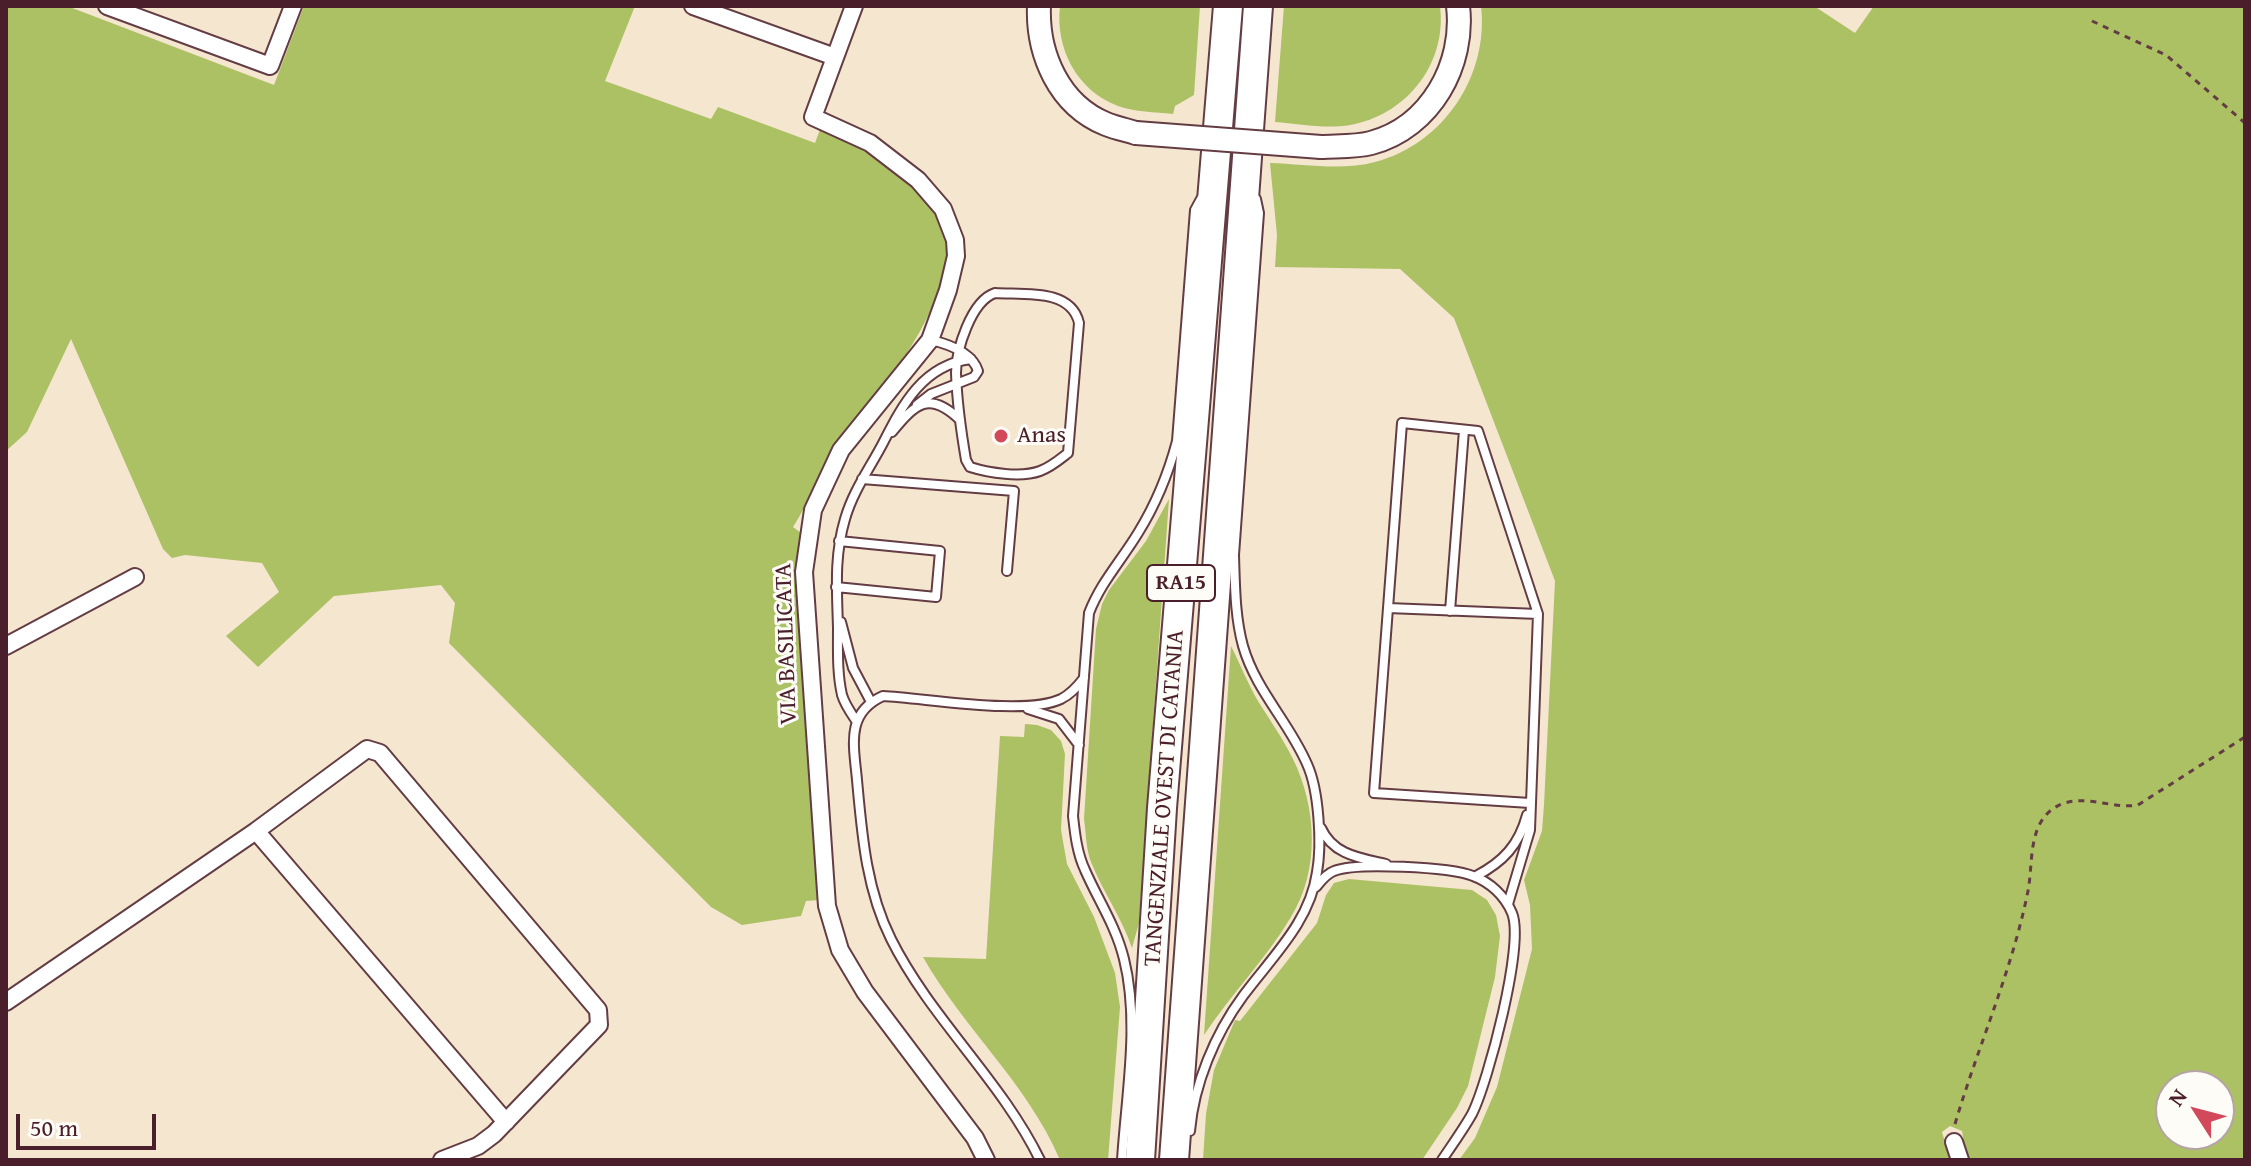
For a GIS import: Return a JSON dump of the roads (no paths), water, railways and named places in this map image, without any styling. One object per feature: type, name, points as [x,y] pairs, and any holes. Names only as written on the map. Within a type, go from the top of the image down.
[{"type":"highway","name":"TANGENZIALE OVEST DI CATANIA","points":[[1140,1160],[1162,808],[1228,6]]},
{"type":"highway","name":"TANGENZIALE OVEST DI CATANIA","points":[[1182,1153],[1258,6]]},
{"type":"street","points":[[107,6],[270,66],[293,6]]},
{"type":"street","points":[[693,6],[835,57]]},
{"type":"street","name":"VIA BASILICATA","points":[[854,6],[813,117],[870,143],[897,161],[943,209],[950,224],[956,256],[944,305],[930,340],[841,450],[813,510],[804,572],[827,906],[840,950],[865,992],[975,1138],[986,1160]]},
{"type":"street","points":[[1039,6],[1041,44],[1048,65],[1072,100],[1105,124],[1136,133],[1321,147],[1372,143],[1407,125],[1431,104],[1452,69],[1460,22],[1458,6]]},
{"type":"street","points":[[6,646],[135,577]]},
{"type":"street","points":[[6,1002],[256,831],[367,749],[380,753],[598,1010],[599,1025],[506,1122],[478,1146],[442,1160]]},
{"type":"street","points":[[256,831],[506,1122]]},
{"type":"street","points":[[1954,1142],[1960,1160]]},
{"type":"lane","points":[[1122,1160],[1131,1002],[1117,932],[1084,868],[1073,816],[1089,613],[1109,572],[1137,536],[1168,476],[1177,441],[1195,210],[1216,165]]},
{"type":"lane","points":[[1182,1153],[1211,1052],[1225,1022],[1297,927],[1312,893],[1320,840],[1309,766],[1260,688],[1243,647],[1236,607],[1234,555],[1259,213],[1246,165]]},
{"type":"lane","points":[[988,295],[1059,298],[1070,304],[1077,312],[1079,323],[1068,453],[1049,467],[1025,474],[970,467],[960,420],[957,382],[959,356],[971,315],[988,295]]},
{"type":"lane","points":[[882,445],[917,405],[931,394],[974,377],[978,371],[971,359],[959,356],[949,345],[930,340]]},
{"type":"lane","points":[[857,722],[842,694],[836,587],[839,541],[853,497],[897,415],[920,383],[959,356]]},
{"type":"lane","points":[[917,405],[936,403],[949,409],[960,420]]},
{"type":"lane","points":[[1508,904],[1529,839],[1538,614],[1478,431],[1402,423],[1374,793],[1530,803]]},
{"type":"lane","points":[[1450,611],[1464,430]]},
{"type":"lane","points":[[862,479],[1014,491],[1007,571]]},
{"type":"lane","points":[[836,587],[936,597],[940,551],[839,541]]},
{"type":"lane","points":[[1388,608],[1538,614]]},
{"type":"lane","points":[[837,610],[853,668],[871,702]]},
{"type":"lane","points":[[1040,1160],[1010,1109],[916,983],[890,937],[878,909],[863,852],[853,734],[871,702],[883,696],[1012,706],[1039,705],[1064,698],[1084,678]]},
{"type":"lane","points":[[1012,706],[1047,713],[1059,719],[1079,745]]},
{"type":"lane","points":[[1476,876],[1493,867],[1511,849],[1523,828],[1530,803]]},
{"type":"lane","points":[[1318,819],[1325,837],[1346,854],[1403,868]]},
{"type":"lane","points":[[1312,893],[1321,880],[1332,872],[1363,867],[1403,868],[1476,876],[1500,893],[1508,904],[1515,924],[1515,948],[1491,1057],[1472,1112],[1442,1160]]},
{"type":"place","name":"Anas","points":[[1001,436]]}]
